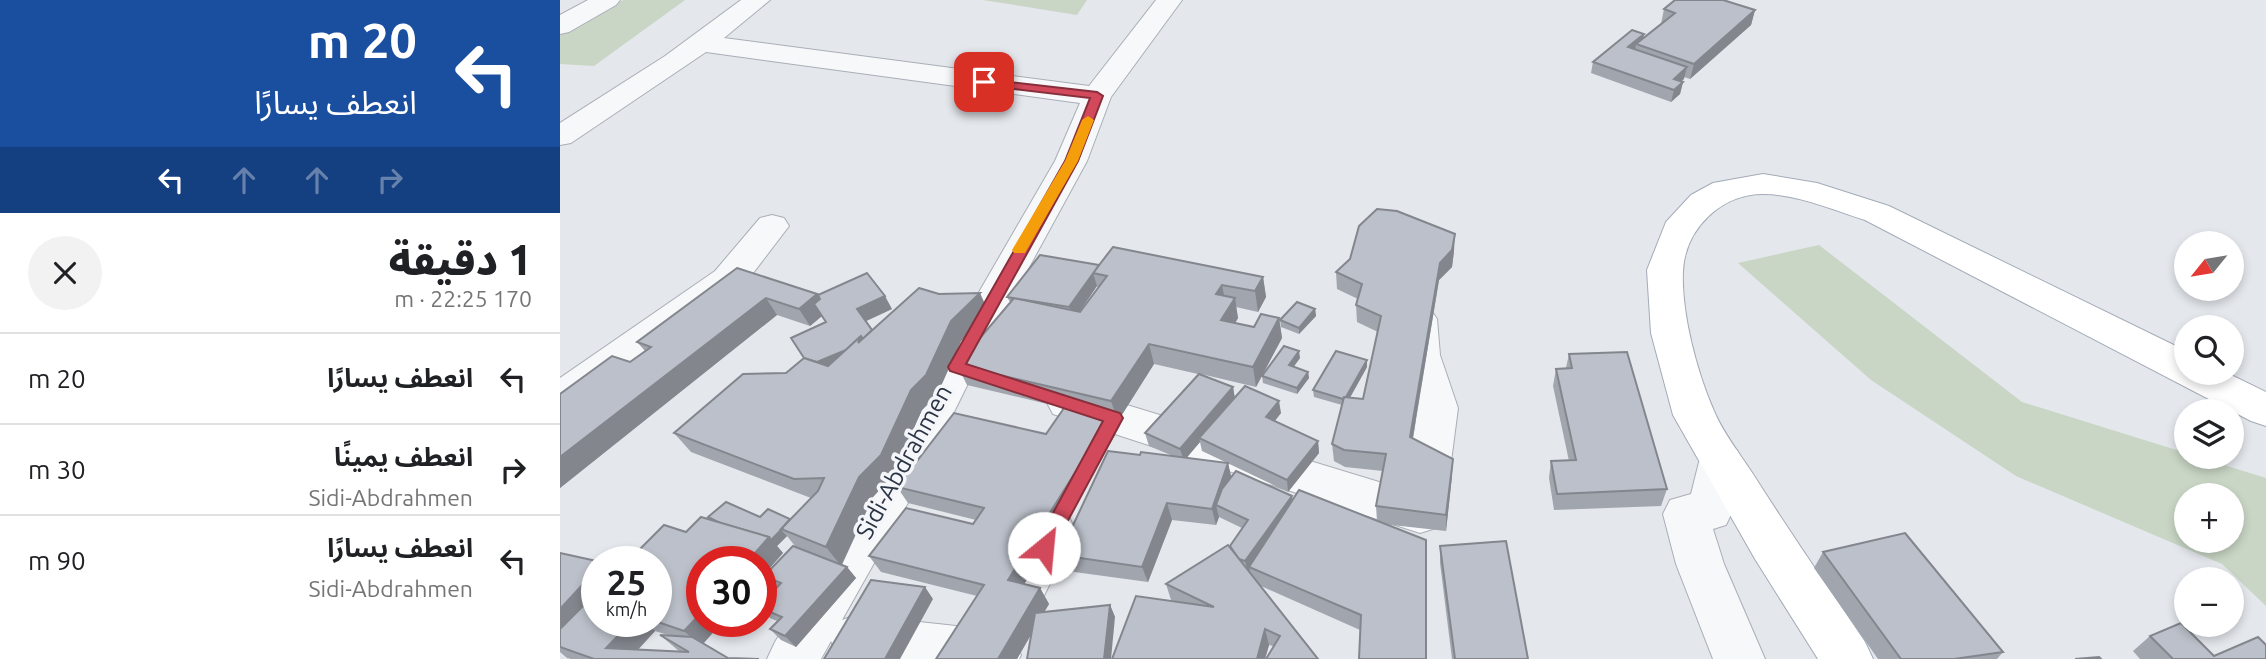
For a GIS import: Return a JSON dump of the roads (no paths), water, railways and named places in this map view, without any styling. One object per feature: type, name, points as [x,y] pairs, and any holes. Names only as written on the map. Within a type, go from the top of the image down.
[{"type":"main road","points":[[1847,659],[1721,462],[1690,403],[1670,333],[1665,270],[1678,230],[1703,202],[1725,190],[1763,184],[1817,193],[1877,213],[2174,363]]},
{"type":"main road","points":[[2216,385],[2266,410]]},
{"type":"street","points":[[560,26],[607,0]]},
{"type":"street","points":[[560,136],[701,43],[757,0]]},
{"type":"street","name":"Sidi-Abdrahmen","points":[[799,646],[902,472],[956,367],[1071,161],[1097,96],[1169,0]]},
{"type":"street","points":[[701,43],[1097,96]]},
{"type":"street","points":[[560,399],[728,280],[772,226]]},
{"type":"street","points":[[1035,393],[1094,454],[1419,534],[1437,408],[1420,355],[1418,312]]},
{"type":"street","points":[[956,367],[996,380]]},
{"type":"street","points":[[799,646],[997,657],[1094,454]]},
{"type":"street","points":[[1721,462],[1710,511],[1686,514],[1700,564],[1739,659]]}]
